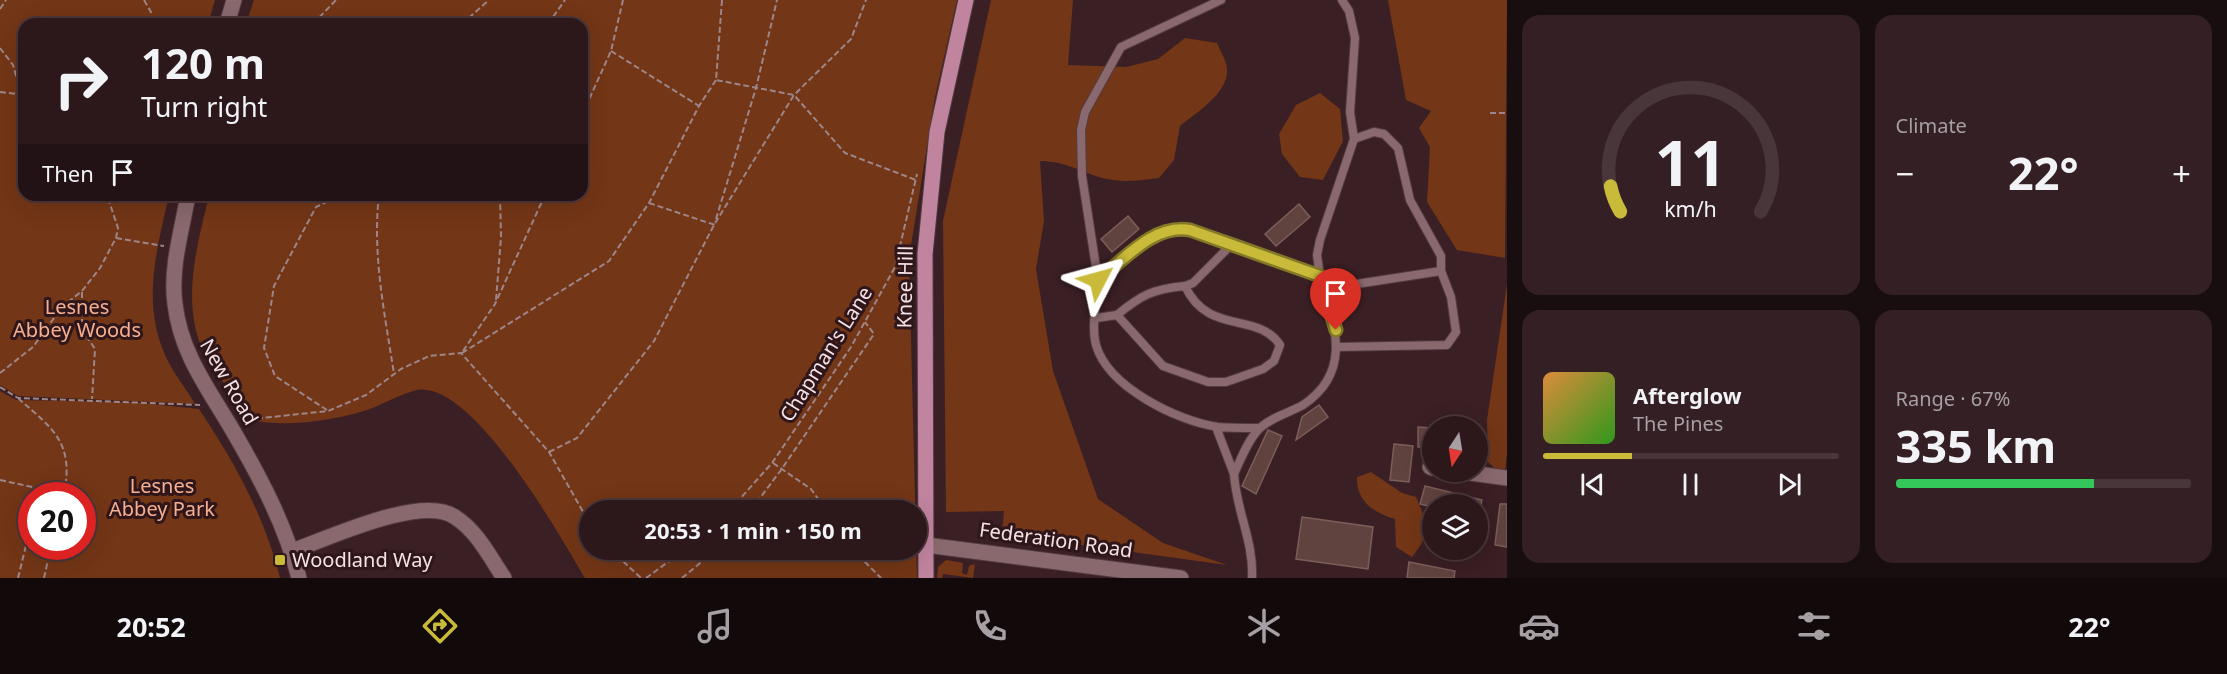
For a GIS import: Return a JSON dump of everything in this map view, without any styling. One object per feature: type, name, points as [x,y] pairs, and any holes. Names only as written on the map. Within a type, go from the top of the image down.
[{"type":"main road","name":"Knee Hill","points":[[926,500],[925,254],[937,132],[966,0]]},
{"type":"main road","name":"Knee Hill","points":[[926,560],[926,578]]},
{"type":"street","points":[[229,18],[234,0]]},
{"type":"street","name":"New Road","points":[[187,201],[179,248],[174,302],[180,335],[190,360],[266,489],[292,551],[299,578]]},
{"type":"street","points":[[1488,475],[1507,478]]},
{"type":"street","points":[[292,551],[408,510],[431,508],[454,515],[472,531],[504,578]]},
{"type":"street","name":"Federation Road","points":[[927,545],[1181,578]]},
{"type":"lane","points":[[1221,0],[1121,47],[1085,112],[1082,130],[1082,176],[1098,280],[1096,343],[1104,362],[1116,378],[1155,405],[1216,427],[1259,428],[1302,405],[1319,392],[1333,369],[1336,330],[1320,276],[1317,255],[1354,139],[1350,112],[1355,38],[1349,11],[1342,0]]},
{"type":"lane","points":[[1336,347],[1447,345],[1456,332],[1451,297],[1441,271],[1439,250],[1410,201],[1398,148],[1384,134],[1374,132],[1354,139]]},
{"type":"lane","points":[[1098,280],[1154,235],[1167,230],[1190,230],[1233,243],[1320,276]]},
{"type":"lane","points":[[1096,318],[1117,315],[1136,299],[1156,289],[1194,283],[1233,243]]},
{"type":"lane","points":[[1324,289],[1441,271]]},
{"type":"lane","points":[[1117,315],[1163,366],[1191,378],[1226,382],[1263,369],[1274,361],[1280,345],[1275,337],[1265,331],[1210,315],[1192,301],[1185,286]]},
{"type":"lane","points":[[1216,427],[1234,474],[1238,507],[1252,552],[1252,578]]},
{"type":"lane","points":[[1234,474],[1259,428]]},
{"type":"path","points":[[0,9],[6,0]]},
{"type":"path","points":[[144,0],[151,12],[150,18]]},
{"type":"path","points":[[320,18],[336,0]]},
{"type":"path","points":[[469,18],[489,0]]},
{"type":"path","points":[[553,18],[565,0]]},
{"type":"path","points":[[588,102],[611,51],[623,0]]},
{"type":"path","points":[[245,414],[262,418],[328,411],[366,395],[394,374],[429,356],[461,353],[609,261],[649,203],[699,106],[716,80],[722,0]]},
{"type":"path","points":[[714,225],[756,88],[777,0]]},
{"type":"path","points":[[549,452],[577,438],[654,341],[714,225],[794,95],[851,39],[866,0]]},
{"type":"path","points":[[0,48],[13,65],[18,80]]},
{"type":"path","points":[[611,51],[699,106]]},
{"type":"path","points":[[716,80],[794,95],[844,153],[916,180]]},
{"type":"path","points":[[0,92],[18,95]]},
{"type":"path","points":[[1490,113],[1507,113]]},
{"type":"path","name":"Chapman's Lane","points":[[739,500],[772,462],[851,347],[895,267],[918,169]]},
{"type":"path","points":[[0,373],[33,347],[62,307],[82,291],[100,268],[116,238],[118,228],[109,201]]},
{"type":"path","points":[[328,201],[316,207],[273,286],[264,348],[275,376],[328,411]]},
{"type":"path","points":[[378,201],[375,228],[380,287],[394,374]]},
{"type":"path","points":[[495,304],[501,237],[500,201]]},
{"type":"path","points":[[461,353],[495,304],[542,201]]},
{"type":"path","points":[[649,203],[714,225]]},
{"type":"path","points":[[116,238],[179,248]]},
{"type":"path","points":[[82,291],[82,329],[95,349],[92,399]]},
{"type":"path","points":[[759,500],[782,470],[874,334],[865,322]]},
{"type":"path","points":[[461,353],[549,452],[579,505]]},
{"type":"path","points":[[0,387],[18,398],[56,431],[62,442],[68,471],[66,482]]},
{"type":"path","points":[[18,398],[92,399],[197,406],[215,401]]},
{"type":"path","points":[[772,462],[811,489],[819,500]]},
{"type":"path","points":[[0,480],[18,484]]},
{"type":"path","points":[[18,578],[22,560]]},
{"type":"path","points":[[44,578],[48,560]]},
{"type":"path","points":[[621,560],[640,578]]},
{"type":"path","points":[[646,578],[671,560]]},
{"type":"path","points":[[682,578],[704,560]]},
{"type":"path","points":[[863,560],[881,578]]},
{"type":"green space","name":"Lesnes Abbey Woods","points":[[0,0],[215,0],[210,18],[18,18],[18,201],[168,201],[156,256],[154,316],[158,337],[166,357],[195,404],[18,396],[0,385]]},
{"type":"green space","points":[[254,0],[957,0],[935,97],[909,258],[915,500],[579,500],[579,560],[917,560],[917,578],[585,578],[512,464],[488,434],[463,409],[439,393],[417,390],[370,409],[326,420],[276,423],[248,419],[214,369],[199,341],[192,304],[194,268],[208,201],[588,201],[588,18],[248,18]]},
{"type":"green space","points":[[991,0],[1073,0],[1068,65],[1126,67],[1158,59],[1185,38],[1217,43],[1225,59],[1227,69],[1223,86],[1210,102],[1180,126],[1174,160],[1159,178],[1136,181],[1114,180],[1063,164],[1040,161],[1044,221],[1036,269],[1053,371],[1098,499],[1163,543],[1227,565],[1002,534],[1004,511],[946,512],[943,221]]},
{"type":"green space","points":[[1388,0],[1507,0],[1505,258],[1457,250],[1427,202],[1430,147],[1419,128],[1431,111],[1406,100]]},
{"type":"green space","points":[[1320,93],[1340,109],[1343,141],[1323,180],[1300,177],[1282,154],[1279,134],[1296,105]]},
{"type":"green space","points":[[1507,284],[1507,454],[1505,471],[1497,470],[1488,462],[1488,416]]},
{"type":"green space","name":"Lesnes Abbey Park","points":[[0,391],[16,400],[132,402],[199,409],[247,490],[266,533],[280,578],[0,578]]},
{"type":"green space","points":[[1371,472],[1402,493],[1416,497],[1422,512],[1422,542],[1412,557],[1396,547],[1395,519],[1373,509],[1363,499],[1357,485],[1357,477]]},
{"type":"green space","points":[[946,560],[963,563],[962,573],[967,575],[969,566],[975,564],[973,578],[943,574],[942,578],[937,578],[938,567]]},
{"type":"building","points":[[1299,204],[1310,217],[1276,246],[1265,234]]},
{"type":"building","points":[[1128,216],[1139,229],[1112,252],[1101,239]]},
{"type":"building","points":[[1319,405],[1328,417],[1296,440],[1302,417]]},
{"type":"building","points":[[1418,427],[1422,427],[1422,447],[1418,447]]},
{"type":"building","points":[[1268,430],[1282,436],[1256,494],[1242,486]]},
{"type":"building","points":[[1394,444],[1413,446],[1409,482],[1390,480]]},
{"type":"building","points":[[1425,486],[1458,494],[1423,494]]},
{"type":"building","points":[[1500,504],[1507,504],[1507,547],[1495,545]]},
{"type":"building","points":[[1302,517],[1373,527],[1368,569],[1296,559]]},
{"type":"building","points":[[1409,562],[1455,571],[1454,578],[1407,578]]},
{"type":"place","name":"Woodland Way","points":[[280,560]]},
{"type":"route","points":[[1098,280],[1154,235],[1179,228],[1205,233],[1320,276],[1336,330]]}]
